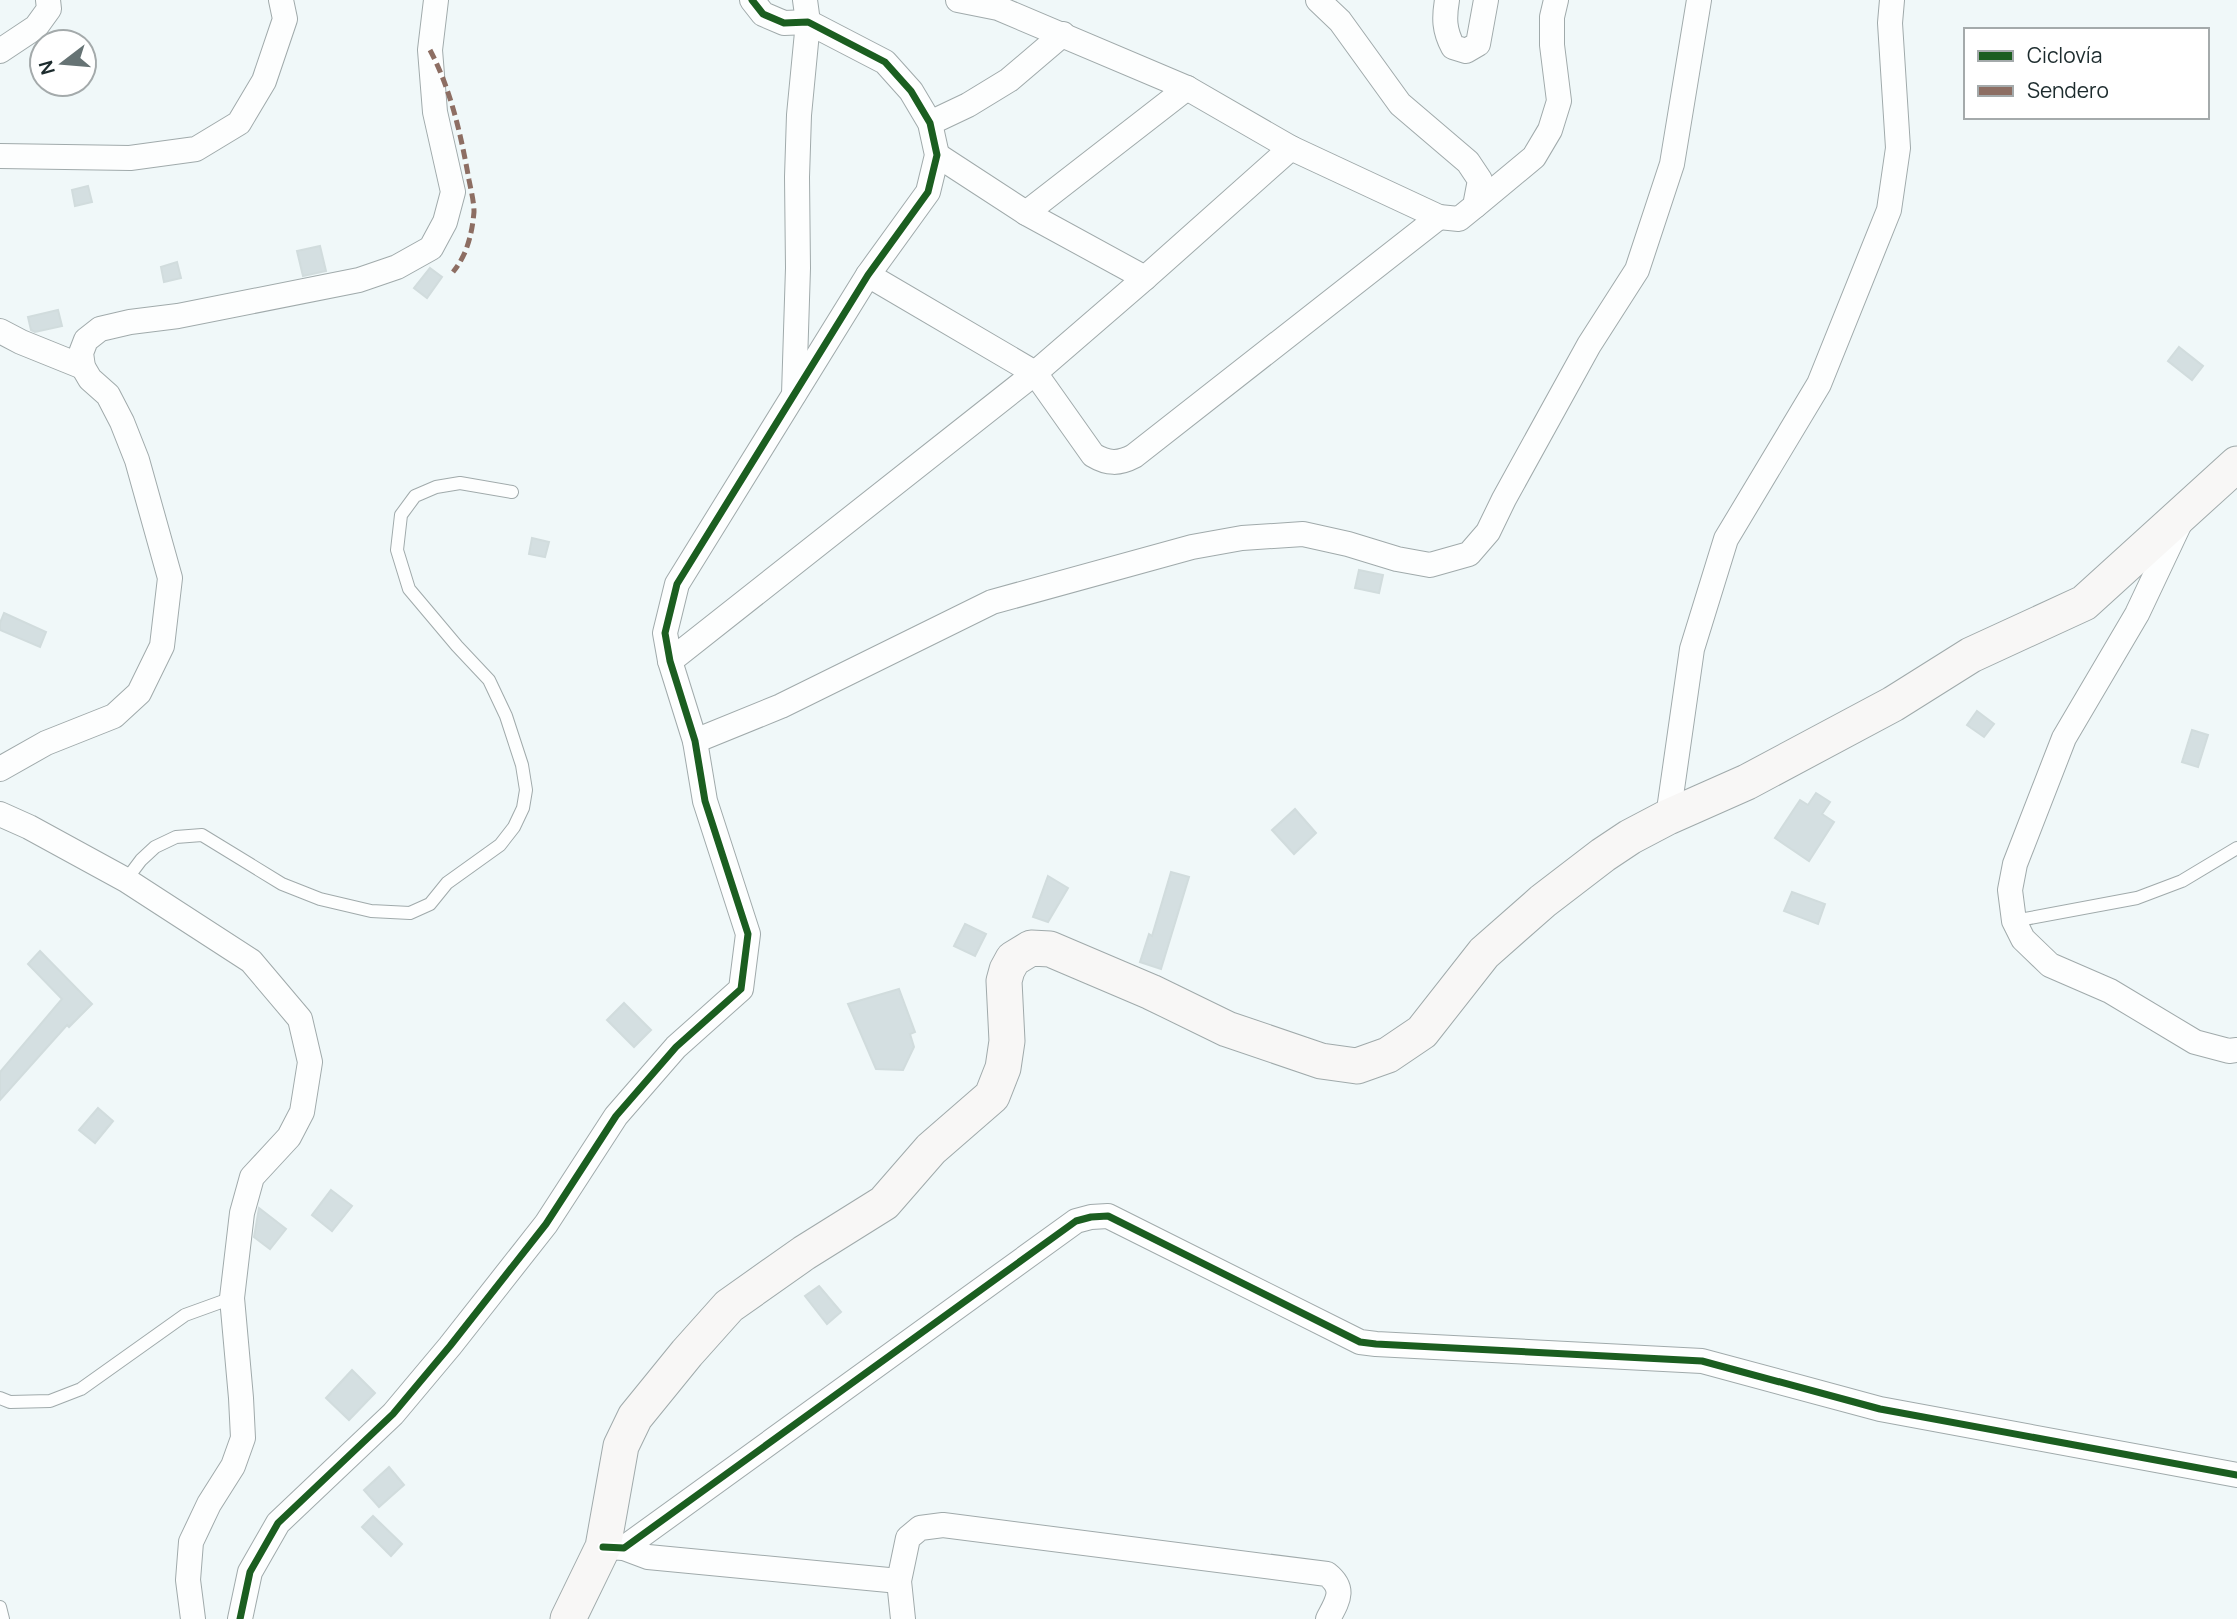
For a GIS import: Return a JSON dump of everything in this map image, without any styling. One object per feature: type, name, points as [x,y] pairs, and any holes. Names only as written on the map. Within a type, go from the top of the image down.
[{"type":"main road","points":[[568,1619],[613,1547],[621,1446],[635,1417],[729,1306],[804,1253],[884,1203],[931,1149],[992,1096],[1003,1068],[1007,1041],[1004,981],[1013,959],[1031,948],[1050,949],[1151,992],[1227,1029],[1321,1061],[1357,1066],[1388,1055],[1422,1032],[1484,953],[1543,901],[1629,837],[1768,771],[1893,704],[1971,655],[2084,603],[2237,464]]},
{"type":"street","points":[[0,51],[36,27],[49,9],[48,0]]},
{"type":"street","points":[[0,156],[130,158],[196,149],[239,123],[264,80],[285,19],[281,0]]},
{"type":"street","points":[[0,769],[46,743],[114,716],[139,693],[162,646],[170,578],[137,460],[122,422],[108,395],[90,379],[83,367],[81,353],[86,340],[100,329],[359,280],[397,267],[431,248],[444,222],[453,192],[435,112],[430,50],[436,0]]},
{"type":"street","points":[[752,0],[764,14],[784,23],[806,11]]},
{"type":"street","points":[[958,0],[998,8],[1187,88],[1291,148],[1439,217],[1460,219],[1534,157],[1550,130],[1559,101],[1552,45],[1552,17],[1556,0]]},
{"type":"street","points":[[1318,0],[1340,22],[1400,104],[1468,162],[1480,180],[1475,206]]},
{"type":"street","points":[[1447,0],[1444,20],[1447,36],[1453,47],[1466,51],[1478,44],[1486,0]]},
{"type":"street","points":[[695,741],[781,706],[992,602],[1192,547],[1242,538],[1303,534],[1430,565],[1469,554],[1488,532],[1588,345],[1637,270],[1672,164],[1699,0]]},
{"type":"street","points":[[1668,817],[1692,649],[1726,539],[1819,384],[1889,210],[1898,148],[1890,23],[1892,0]]},
{"type":"street","points":[[240,1619],[250,1572],[278,1523],[393,1414],[546,1224],[616,1116],[676,1047],[741,989],[748,934],[705,801],[695,741],[670,661],[665,633],[677,584],[868,275],[928,192],[937,155],[930,123],[911,91],[885,62],[806,11]]},
{"type":"street","points":[[794,395],[798,268],[797,177],[806,11]]},
{"type":"street","points":[[930,123],[968,105],[1009,80],[1063,34]]},
{"type":"street","points":[[1026,214],[1187,88]]},
{"type":"street","points":[[670,661],[1035,373],[1291,148]]},
{"type":"street","points":[[937,155],[1026,214],[1145,278]]},
{"type":"street","points":[[868,275],[1035,373],[1093,454],[1104,461],[1124,462],[1439,217]]},
{"type":"street","points":[[0,331],[83,367]]},
{"type":"street","points":[[2186,510],[2137,614],[2064,738],[2015,864],[2010,890],[2014,921],[2022,939],[2050,965],[2110,991],[2195,1042],[2237,1051]]},
{"type":"street","points":[[0,814],[126,880],[251,961],[300,1019],[310,1062],[302,1112],[289,1137],[252,1177],[242,1213],[232,1298],[242,1398],[243,1438],[233,1466],[209,1504],[191,1542],[188,1580],[192,1619]]},
{"type":"street","points":[[613,1547],[1076,1221],[1108,1216],[1360,1342],[1702,1361],[1880,1409],[2237,1475]]},
{"type":"street","points":[[903,1619],[899,1581],[908,1538],[920,1528],[943,1525],[1327,1574],[1337,1581],[1339,1591],[1328,1619]]},
{"type":"street","points":[[613,1547],[648,1557],[899,1581]]},
{"type":"lane","points":[[126,880],[155,847],[176,836],[202,835],[282,884],[320,899],[371,911],[410,913],[430,904],[447,883],[500,845],[514,827],[523,808],[526,790],[522,765],[506,716],[489,680],[409,589],[397,550],[401,515],[415,496],[436,487],[460,483],[512,492]]},
{"type":"lane","points":[[2014,921],[2137,898],[2182,881],[2237,848]]},
{"type":"lane","points":[[0,1398],[10,1402],[50,1401],[80,1389],[185,1315],[232,1298]]},
{"type":"lane","points":[[0,1607],[4,1619]]},
{"type":"building","points":[[88,186],[92,202],[75,206],[72,190]]},
{"type":"building","points":[[320,246],[326,271],[303,276],[297,251]]},
{"type":"building","points":[[177,262],[181,278],[164,282],[161,267]]},
{"type":"building","points":[[430,268],[442,277],[427,298],[414,288]]},
{"type":"building","points":[[58,310],[62,326],[35,332],[31,330],[28,317]]},
{"type":"building","points":[[2179,347],[2203,366],[2192,380],[2168,361]]},
{"type":"building","points":[[532,538],[549,542],[545,557],[529,554]]},
{"type":"building","points":[[1359,570],[1383,575],[1379,593],[1355,588]]},
{"type":"building","points":[[4,613],[46,632],[40,647],[0,630]]},
{"type":"building","points":[[1977,711],[1994,724],[1984,737],[1967,725]]},
{"type":"building","points":[[2192,730],[2208,735],[2198,767],[2182,762]]},
{"type":"building","points":[[1816,793],[1830,802],[1822,814],[1834,822],[1809,861],[1775,838],[1800,800],[1808,805]]},
{"type":"building","points":[[1295,809],[1316,833],[1294,854],[1272,830]]},
{"type":"building","points":[[1171,872],[1189,877],[1161,969],[1140,962],[1149,934],[1152,936]]},
{"type":"building","points":[[1048,876],[1068,888],[1048,922],[1033,917]]},
{"type":"building","points":[[1792,892],[1825,904],[1818,924],[1784,911]]},
{"type":"building","points":[[965,924],[986,934],[975,956],[954,946]]},
{"type":"building","points":[[40,951],[92,1004],[69,1027],[67,1025],[0,1100],[0,1072],[62,999],[28,964]]},
{"type":"building","points":[[899,989],[915,1032],[910,1034],[914,1047],[903,1070],[876,1069],[848,1004]]},
{"type":"building","points":[[624,1003],[651,1030],[634,1047],[607,1020]]},
{"type":"building","points":[[98,1108],[113,1121],[95,1143],[79,1130]]},
{"type":"building","points":[[331,1190],[352,1206],[332,1231],[312,1215]]},
{"type":"building","points":[[259,1208],[286,1229],[270,1249],[254,1237]]},
{"type":"building","points":[[819,1286],[841,1312],[827,1324],[805,1296]]},
{"type":"building","points":[[352,1370],[375,1393],[349,1420],[326,1398]]},
{"type":"building","points":[[389,1467],[404,1485],[379,1507],[364,1490]]},
{"type":"building","points":[[373,1516],[402,1544],[391,1556],[362,1527]]},
{"type":"marked path","points":[[430,50],[454,113],[474,204],[468,244],[453,272]]},
{"type":"cycle path","points":[[240,1619],[250,1572],[278,1523],[393,1414],[546,1224],[616,1116],[676,1047],[741,989],[748,934],[705,801],[695,741],[670,661],[665,633],[677,584],[868,275],[928,192],[937,155],[930,123],[911,91],[885,62],[808,22],[784,23],[763,14],[752,0]]},
{"type":"cycle path","points":[[603,1547],[624,1548],[1076,1221],[1108,1216],[1360,1342],[1702,1361],[1880,1409],[2237,1475]]}]
